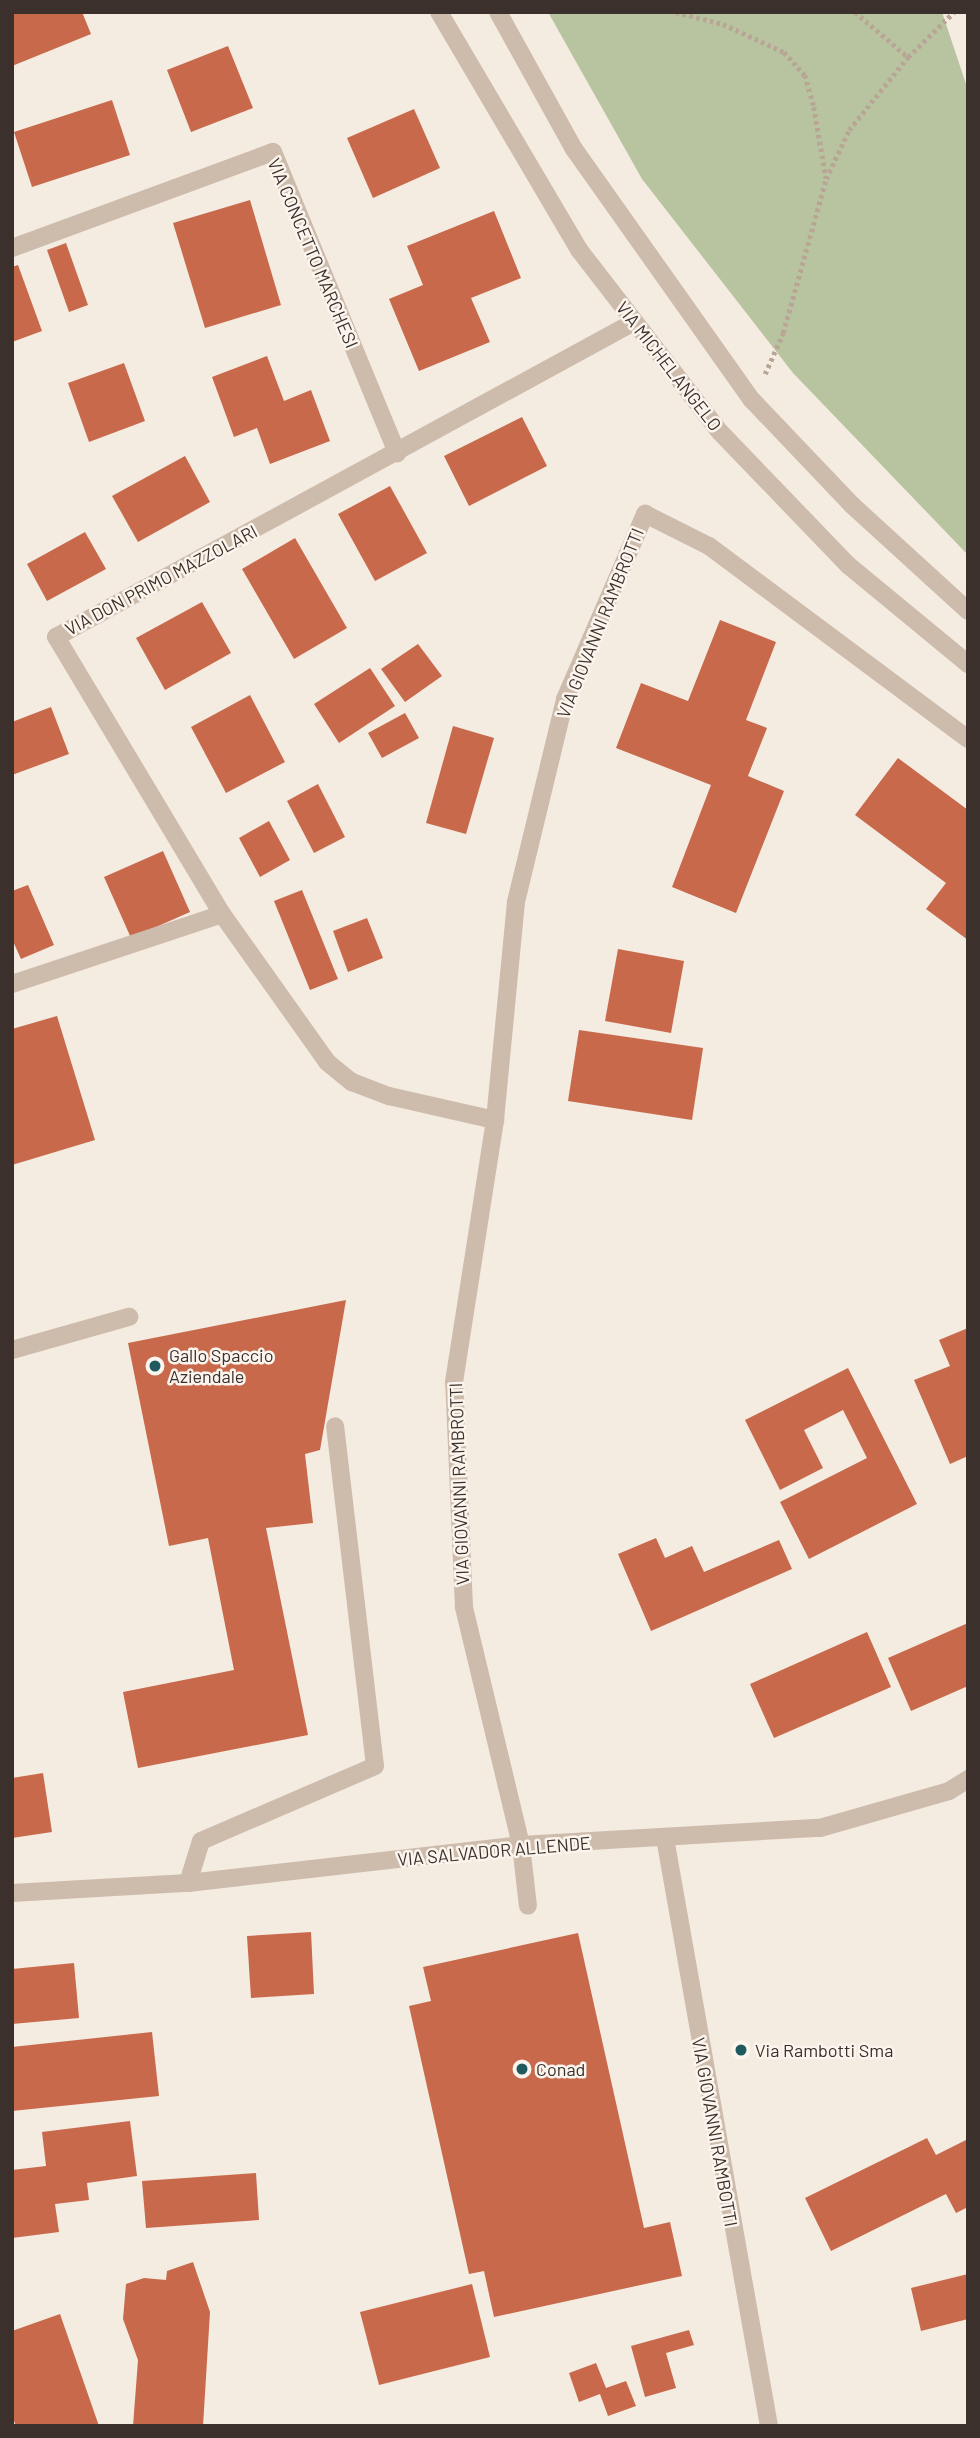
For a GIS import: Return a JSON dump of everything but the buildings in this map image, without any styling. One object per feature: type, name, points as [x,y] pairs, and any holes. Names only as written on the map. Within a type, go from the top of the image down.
[{"type":"street","name":"VIA MICHELANGELO","points":[[439,12],[580,251],[720,432],[848,565],[968,664]]},
{"type":"street","points":[[498,12],[574,149],[752,400],[852,505],[968,611]]},
{"type":"street","name":"VIA CONCETTO MARCHESI","points":[[12,248],[273,152],[397,453]]},
{"type":"street","name":"VIA DON PRIMO MAZZOLARI","points":[[222,914],[56,637],[634,322]]},
{"type":"street","name":"VIA GIOVANNI RAMBROTTI","points":[[528,1906],[521,1845],[464,1607],[454,1382],[495,1120],[516,902],[565,699],[645,514],[709,546],[968,739]]},
{"type":"street","points":[[12,984],[222,914],[327,1062],[352,1082],[389,1096],[495,1120]]},
{"type":"street","points":[[12,1350],[129,1317]]},
{"type":"street","points":[[188,1883],[201,1841],[375,1766],[335,1426]]},
{"type":"street","name":"VIA SALVADOR ALLENDE","points":[[12,1893],[188,1883],[521,1845],[820,1828],[949,1790],[968,1779]]},
{"type":"street","name":"VIA GIOVANNI RAMBOTTI","points":[[665,1838],[769,2426]]},
{"type":"path","points":[[676,12],[723,24],[784,52],[805,75],[826,179]]},
{"type":"path","points":[[855,12],[908,57]]},
{"type":"path","points":[[752,400],[783,332],[826,179],[849,131],[908,57],[954,12]]},
{"type":"path","points":[[757,362],[773,382]]},
{"type":"green space","points":[[548,12],[942,12],[968,90],[968,555],[793,373],[642,179]]},
{"type":"place","name":"Gallo Spaccio Aziendale","points":[[155,1366]]},
{"type":"place","name":"Via Rambotti Sma","points":[[741,2050]]},
{"type":"place","name":"Conad","points":[[522,2069]]}]
